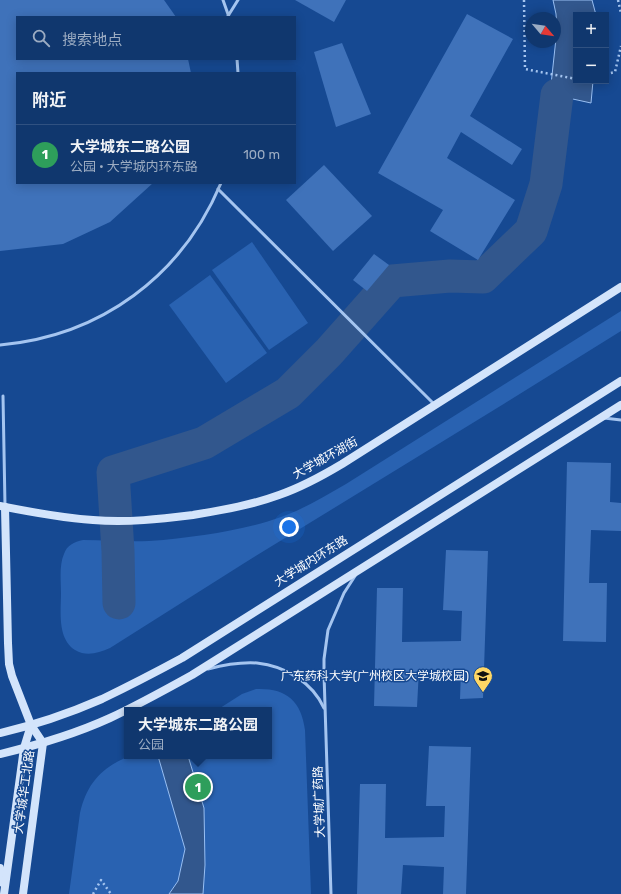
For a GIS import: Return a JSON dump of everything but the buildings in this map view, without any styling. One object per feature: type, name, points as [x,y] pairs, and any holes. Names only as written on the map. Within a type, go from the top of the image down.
[{"type":"main road","name":"大学城环湖街","points":[[3,507],[94,520],[132,521],[214,512],[244,506],[279,495],[319,477],[342,464],[621,287]]},
{"type":"main road","name":"大学城内环东路","points":[[0,733],[31,725],[101,699],[182,658],[621,381]]},
{"type":"main road","points":[[133,707],[200,670],[621,405]]},
{"type":"main road","points":[[3,507],[9,664],[12,676],[31,725]]},
{"type":"main road","points":[[0,754],[43,743],[86,728],[124,711]]},
{"type":"main road","name":"大学城华工北路","points":[[23,894],[43,743],[31,725]]},
{"type":"main road","name":"大学城华工北路","points":[[4,891],[24,748],[31,725]]},
{"type":"main road","points":[[0,868],[4,891]]},
{"type":"lane","points":[[223,0],[228,16]]},
{"type":"lane","points":[[229,16],[238,0]]},
{"type":"lane","points":[[237,60],[238,72]]},
{"type":"lane","points":[[0,345],[36,340],[68,331],[103,316],[131,298],[160,274],[182,249],[201,222],[220,184]]},
{"type":"lane","points":[[218,189],[435,405]]},
{"type":"lane","points":[[3,396],[3,507]]},
{"type":"lane","points":[[600,418],[621,420]]},
{"type":"lane","name":"大学城广药路","points":[[331,894],[324,659],[328,630],[344,593],[350,582],[361,569]]},
{"type":"lane","points":[[200,670],[244,663],[258,663],[274,666],[289,672],[303,681],[313,691],[325,709]]},
{"type":"path","points":[[524,0],[525,69],[573,78]]},
{"type":"path","points":[[618,0],[621,13]]},
{"type":"path","points":[[609,73],[614,72],[621,46]]},
{"type":"path","points":[[94,894],[101,880],[111,894]]},
{"type":"shaded area","points":[[553,0],[592,0],[595,12],[573,12],[573,84],[593,84],[591,103],[550,94],[555,48],[561,48],[561,12],[556,12]]},
{"type":"shaded area","points":[[252,242],[308,323],[269,350],[212,270]]},
{"type":"shaded area","points":[[210,275],[267,353],[226,383],[169,305]]},
{"type":"shaded area","points":[[621,311],[621,331],[246,562],[110,648],[97,653],[88,654],[75,650],[65,639],[61,624],[61,568],[62,558],[65,551],[71,544],[83,540],[149,541],[204,535],[253,526],[290,514],[346,484]]},
{"type":"shaded area","points":[[256,689],[276,691],[290,698],[300,711],[305,730],[311,894],[69,894],[80,813],[83,802],[97,777],[111,765],[124,758],[272,759],[272,707],[222,707],[242,694]]},
{"type":"shaded area","points":[[159,759],[189,759],[204,808],[205,865],[203,894],[169,894],[178,881],[185,849]]},
{"type":"waterway","points":[[119,603],[118,551],[113,472],[204,443],[288,393],[329,352],[392,281],[450,276],[483,277],[531,231],[546,184],[557,95]]},
{"type":"place","name":"广东药科大学(广州校区大学城校园)","points":[[483,693]]},
{"type":"place","name":"大学城东二路公园","points":[[198,787]]}]
